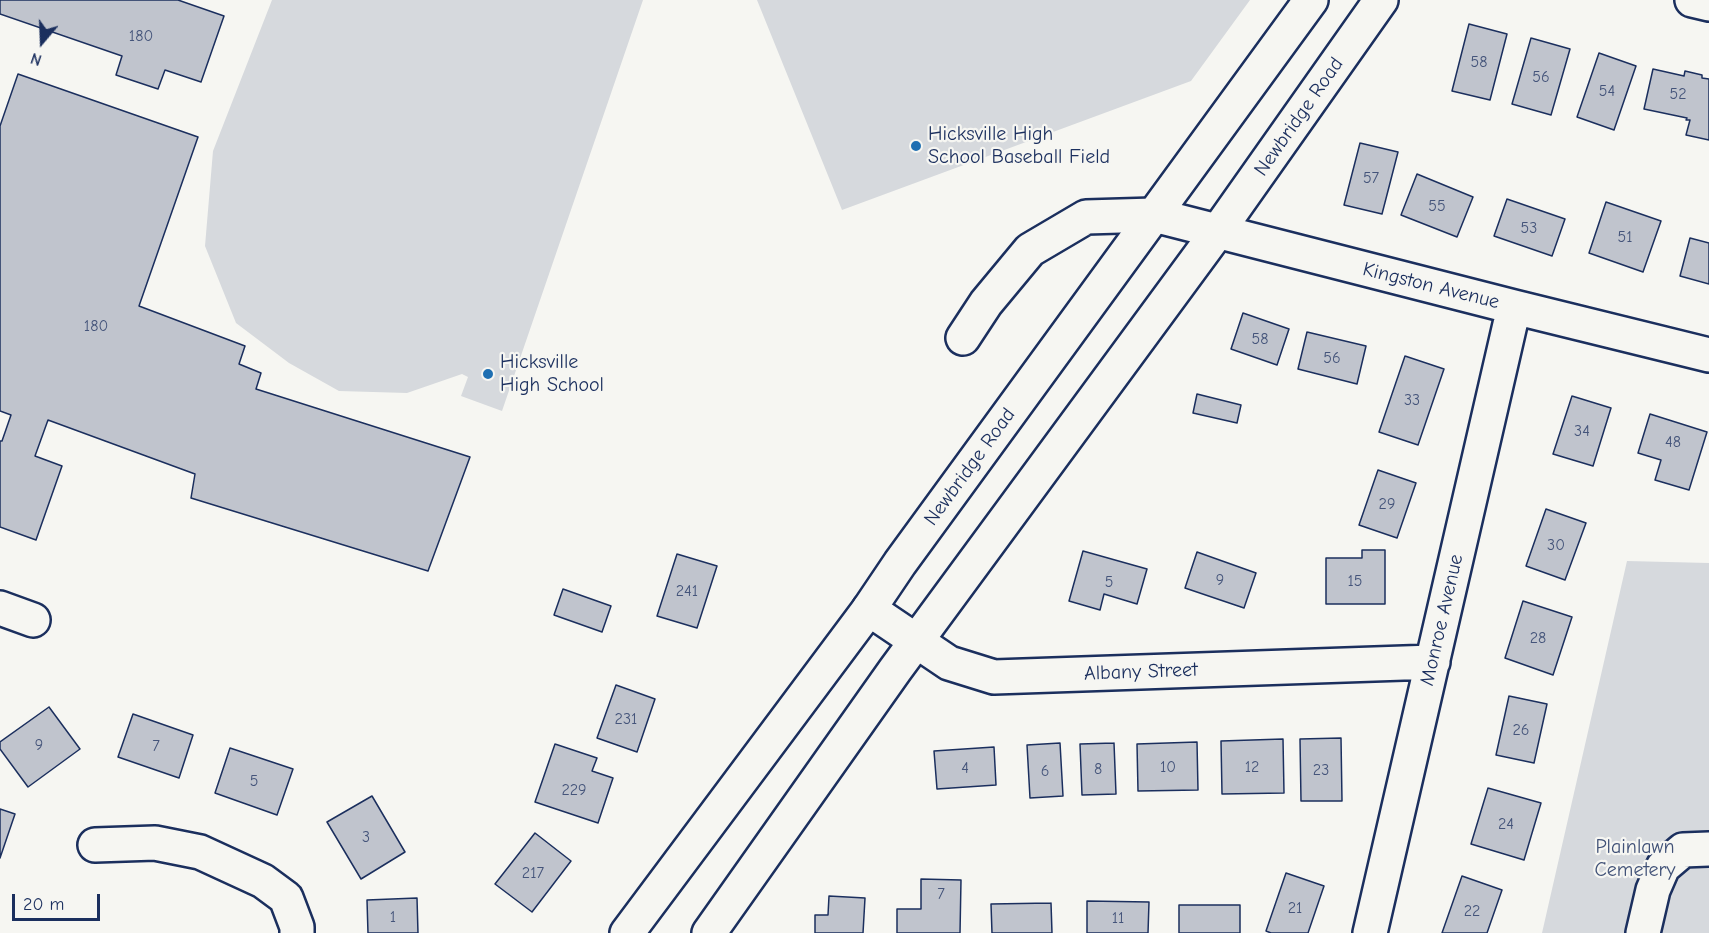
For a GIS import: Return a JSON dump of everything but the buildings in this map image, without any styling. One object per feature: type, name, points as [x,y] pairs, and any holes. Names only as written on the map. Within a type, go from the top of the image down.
[{"type":"main road","name":"Newbridge Road","points":[[627,933],[869,609],[900,562],[1311,0]]},
{"type":"main road","name":"Newbridge Road","points":[[709,933],[916,642],[1218,231],[1382,0]]},
{"type":"main road","points":[[1692,0],[1709,4]]},
{"type":"main road","name":"Kingston Avenue","points":[[963,338],[986,303],[1030,250],[1086,216],[1154,215],[1709,355]]},
{"type":"main road","name":"Monroe Avenue","points":[[1370,933],[1514,307]]},
{"type":"main road","points":[[0,608],[33,620]]},
{"type":"main road","name":"Albany Street","points":[[869,609],[949,663],[994,677],[1432,662]]},
{"type":"main road","points":[[95,845],[155,843],[200,852],[262,881],[286,898],[297,933]]},
{"type":"main road","points":[[1643,933],[1653,890],[1663,867],[1683,850],[1709,849]]},
{"type":"green space","points":[[272,0],[643,0],[502,411],[461,396],[468,377],[462,374],[407,393],[339,391],[289,363],[236,323],[205,246],[213,151]]},
{"type":"green space","name":"Hicksville High School Baseball Field","points":[[757,0],[1250,0],[1191,81],[842,210]]},
{"type":"green space","name":"Plainlawn Cemetery","points":[[1627,561],[1709,563],[1709,933],[1542,933]]},
{"type":"place","name":"Hicksville High School Baseball Field","points":[[916,146]]},
{"type":"place","name":"Hicksville High School","points":[[488,374]]}]
